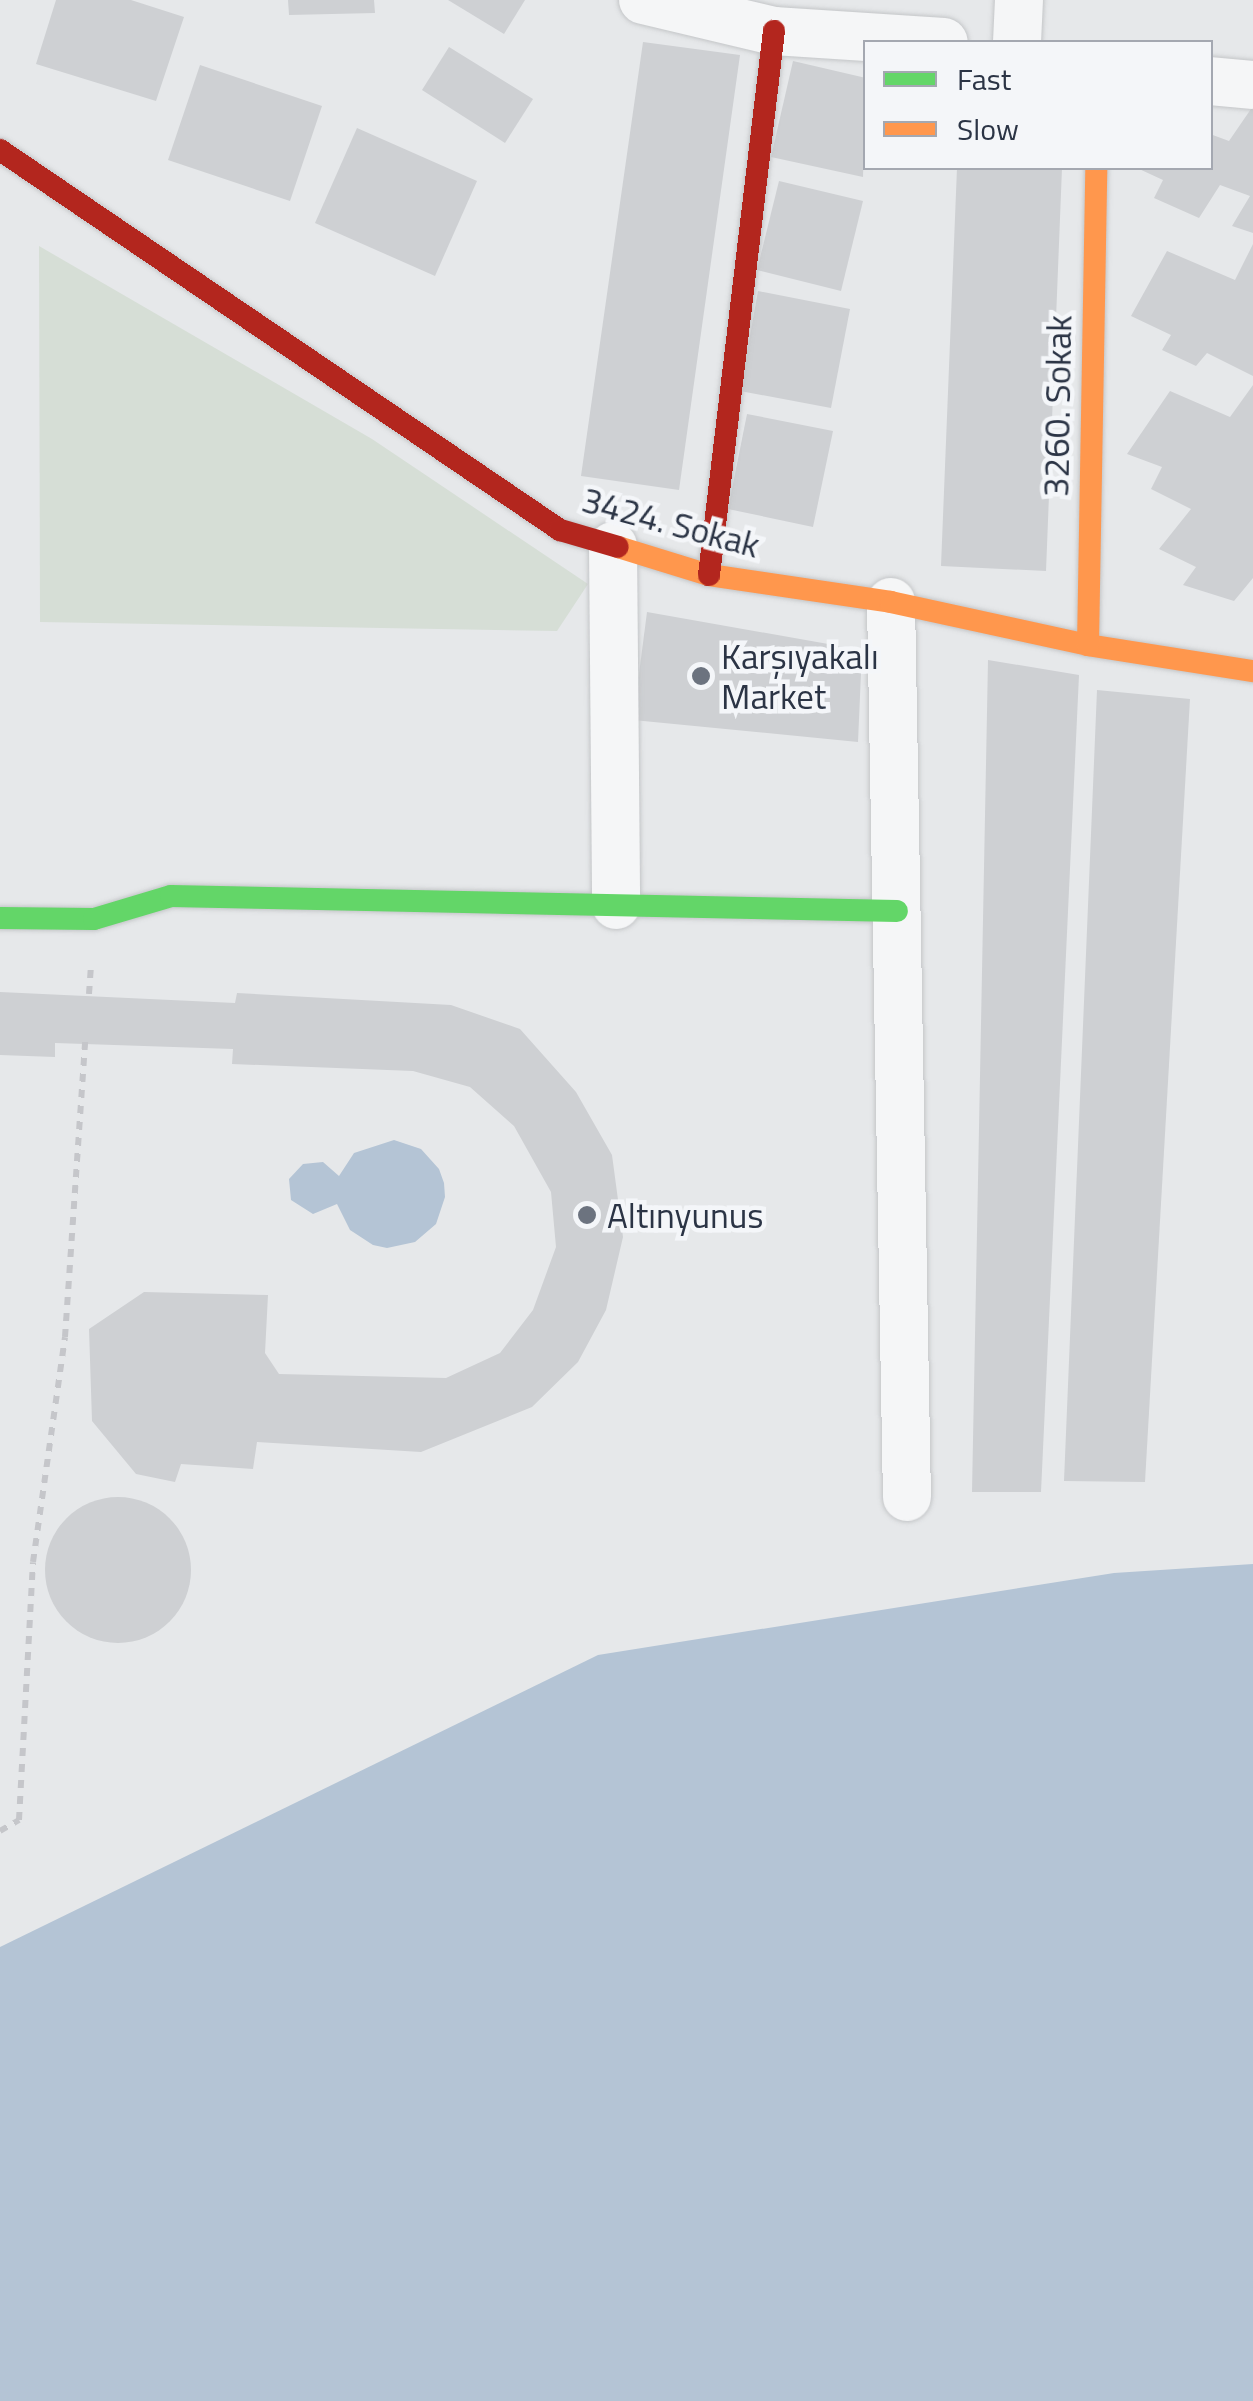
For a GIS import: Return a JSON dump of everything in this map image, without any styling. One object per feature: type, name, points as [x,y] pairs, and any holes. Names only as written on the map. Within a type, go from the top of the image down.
[{"type":"street","points":[[643,0],[774,31],[913,40]]},
{"type":"street","points":[[1017,40],[1018,0]]},
{"type":"street","points":[[709,575],[774,31]]},
{"type":"street","points":[[1213,80],[1253,85]]},
{"type":"street","name":"3424. Sokak","points":[[0,150],[560,530],[709,575],[892,602],[1088,645],[1253,671]]},
{"type":"street","name":"3260. Sokak","points":[[1088,645],[1096,170]]},
{"type":"street","points":[[613,546],[616,905]]},
{"type":"street","points":[[892,602],[907,1497]]},
{"type":"street","points":[[0,918],[94,920],[171,896],[897,911]]},
{"type":"path","points":[[0,1831],[19,1820],[33,1562],[65,1336],[85,1042]]},
{"type":"shaded area","points":[[39,246],[372,439],[588,584],[557,631],[40,622]]},
{"type":"water","points":[[394,1140],[421,1149],[439,1169],[444,1183],[445,1197],[436,1224],[415,1242],[387,1248],[373,1245],[350,1230],[337,1204],[313,1214],[291,1200],[289,1179],[303,1164],[323,1162],[339,1176],[354,1153]]},
{"type":"water","points":[[1253,1564],[1253,2401],[0,2401],[0,1947],[598,1655],[1114,1573]]},
{"type":"building","points":[[56,0],[131,0],[184,17],[156,101],[36,64]]},
{"type":"building","points":[[288,0],[374,0],[375,13],[289,15]]},
{"type":"building","points":[[448,0],[525,0],[504,34]]},
{"type":"building","points":[[643,42],[740,55],[679,490],[581,476]]},
{"type":"building","points":[[449,47],[533,99],[505,143],[422,90]]},
{"type":"building","points":[[793,61],[863,77],[863,177],[771,157]]},
{"type":"building","points":[[200,65],[322,106],[290,201],[168,160]]},
{"type":"building","points":[[1253,106],[1253,233],[1232,226],[1250,196],[1220,185],[1199,218],[1154,198],[1163,180],[1141,170],[1213,170],[1213,135],[1229,141]]},
{"type":"building","points":[[357,128],[477,181],[435,276],[315,223]]},
{"type":"building","points":[[957,170],[1062,170],[1046,571],[941,566]]},
{"type":"building","points":[[779,181],[863,201],[841,291],[757,270]]},
{"type":"building","points":[[1253,244],[1253,376],[1207,353],[1196,366],[1162,350],[1171,335],[1131,316],[1167,251],[1235,280]]},
{"type":"building","points":[[758,291],[850,309],[831,408],[740,391]]},
{"type":"building","points":[[1253,385],[1253,578],[1234,601],[1183,585],[1196,567],[1159,549],[1191,509],[1151,489],[1162,467],[1127,454],[1170,391],[1230,417]]},
{"type":"building","points":[[747,414],[833,431],[813,527],[728,509]]},
{"type":"building","points":[[647,612],[862,650],[858,742],[633,720]]},
{"type":"building","points":[[988,660],[1079,675],[1041,1492],[972,1492]]},
{"type":"building","points":[[1097,690],[1190,699],[1145,1482],[1064,1481]]},
{"type":"building","name":"Altınyunus","points":[[0,992],[235,1003],[237,993],[451,1005],[520,1029],[576,1092],[612,1155],[623,1237],[606,1310],[578,1362],[532,1407],[421,1452],[257,1442],[253,1469],[181,1464],[175,1482],[136,1474],[92,1421],[89,1329],[144,1292],[268,1295],[265,1353],[279,1374],[446,1378],[500,1353],[533,1310],[556,1247],[551,1192],[514,1126],[470,1087],[413,1071],[232,1064],[233,1049],[55,1043],[55,1057],[0,1055]]},
{"type":"building","points":[[118,1497],[146,1503],[169,1519],[185,1542],[191,1570],[185,1598],[169,1621],[146,1637],[118,1643],[90,1637],[67,1621],[51,1598],[45,1570],[51,1542],[67,1519],[90,1503]]},
{"type":"traffic: fast","points":[[0,918],[94,919],[171,896],[897,911]]},
{"type":"traffic: slow","points":[[1088,645],[1096,170]]},
{"type":"traffic: slow","points":[[618,547],[709,575],[891,602],[1088,645],[1253,671]]},
{"type":"traffic: jam","points":[[709,575],[774,31]]},
{"type":"traffic: jam","points":[[0,150],[560,530],[618,547]]},
{"type":"place","name":"Karşıyakalı Market","points":[[701,676]]},
{"type":"place","name":"Altınyunus","points":[[587,1215]]}]
